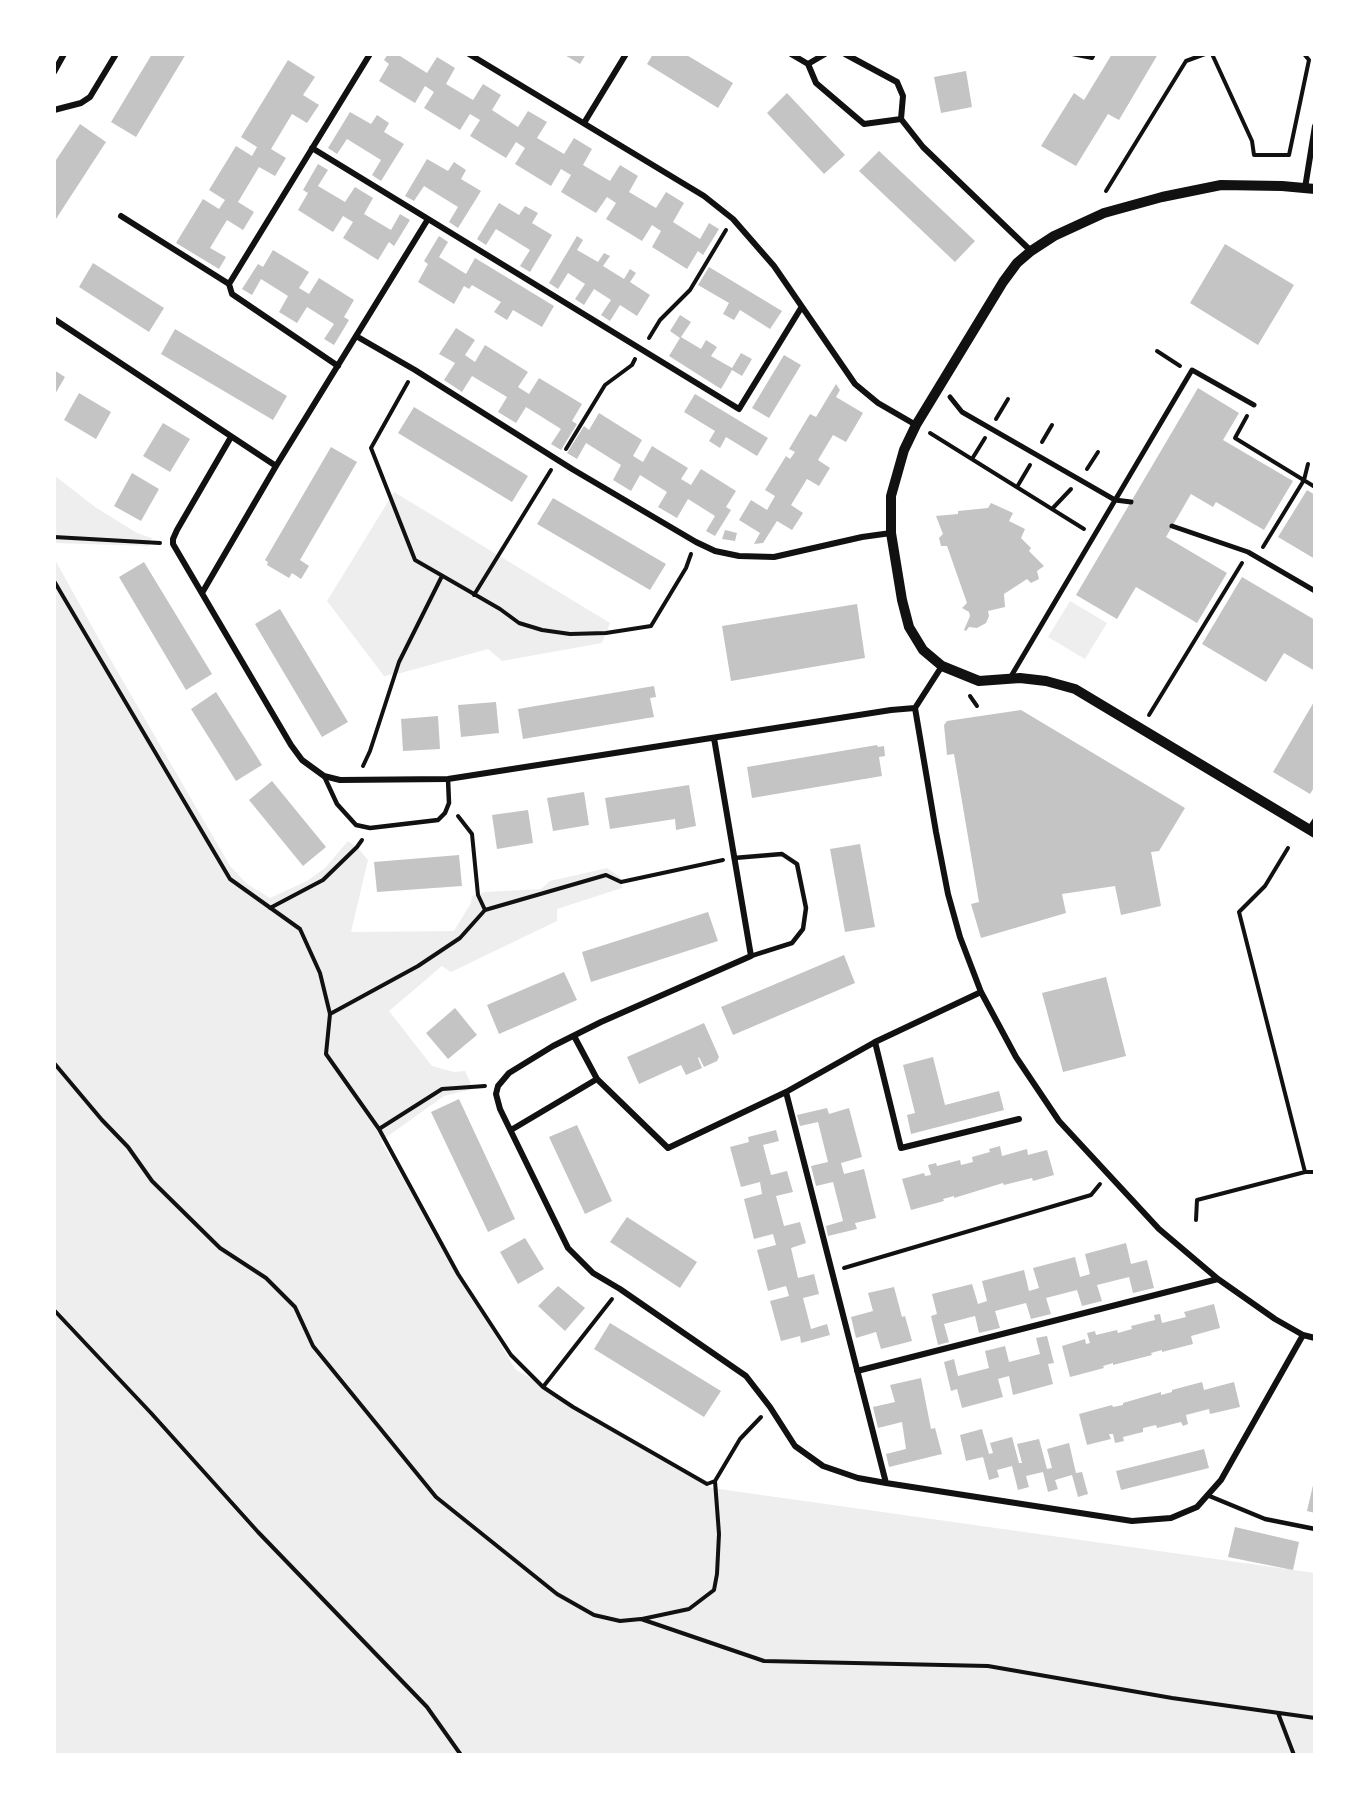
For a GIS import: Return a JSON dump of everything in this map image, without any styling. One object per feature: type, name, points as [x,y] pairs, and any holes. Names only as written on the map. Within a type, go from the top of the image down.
[{"type":"street","points":[[54,72],[64,54]]},
{"type":"street","points":[[54,110],[81,103],[90,97],[116,54]]},
{"type":"street","points":[[229,284],[370,54]]},
{"type":"street","points":[[468,54],[704,196],[733,219],[774,266],[855,384],[879,403],[916,425]]},
{"type":"street","points":[[584,123],[626,54]]},
{"type":"street","points":[[791,54],[808,64],[816,83],[864,124],[901,119]]},
{"type":"street","points":[[808,64],[825,54]]},
{"type":"street","points":[[845,54],[897,82],[903,96],[901,119],[923,147],[1031,251]]},
{"type":"street","points":[[1315,126],[1310,188],[1221,185],[1162,197],[1104,213],[1054,236],[1017,263],[1003,282],[916,425],[896,472],[891,496],[891,533],[909,627],[923,650],[942,666],[979,681],[1046,681],[1067,686],[1312,831],[1315,819]]},
{"type":"street","points":[[312,148],[739,409],[801,308]]},
{"type":"street","points":[[121,216],[229,284],[232,294],[338,366]]},
{"type":"street","points":[[202,594],[276,466],[428,219]]},
{"type":"street","points":[[54,319],[276,466]]},
{"type":"street","points":[[356,336],[415,370],[558,460],[715,551],[739,556],[774,557],[862,537],[891,533]]},
{"type":"street","points":[[1009,680],[1192,370],[1254,405]]},
{"type":"street","points":[[950,397],[962,412],[1115,500],[1131,502]]},
{"type":"street","points":[[231,437],[177,530],[173,544],[291,745],[302,760],[324,776],[339,780],[448,779],[915,708]]},
{"type":"street","points":[[1172,526],[1248,552],[1315,591]]},
{"type":"street","points":[[942,666],[915,708],[948,894],[960,936],[981,992],[1016,1057],[1059,1121],[1159,1229],[1218,1279],[1275,1319],[1303,1335],[1315,1338]]},
{"type":"street","points":[[714,738],[751,956],[601,1022],[553,1046],[509,1073],[498,1086],[497,1102],[568,1248],[593,1273],[620,1289],[746,1376],[770,1407],[795,1446],[823,1466],[858,1478],[885,1483],[1132,1521],[1171,1518],[1197,1507],[1221,1480],[1303,1335]]},
{"type":"street","points":[[574,1036],[597,1079],[668,1148],[786,1092],[875,1042],[981,992]]},
{"type":"street","points":[[875,1042],[901,1148],[1019,1119]]},
{"type":"street","points":[[511,1130],[597,1079]]},
{"type":"street","points":[[786,1092],[885,1483]]},
{"type":"street","points":[[857,1371],[1218,1279]]},
{"type":"lane","points":[[324,776],[337,804],[356,825],[370,828],[429,823],[438,820],[445,813],[449,803],[448,779]]},
{"type":"lane","points":[[734,858],[782,854],[797,864],[806,908],[804,929],[792,943],[751,956]]},
{"type":"lane","points":[[1207,1495],[1265,1519],[1315,1529]]},
{"type":"path","points":[[1072,54],[1092,58],[1094,54]]},
{"type":"path","points":[[1106,191],[1186,62],[1187,54]]},
{"type":"path","points":[[1186,62],[1205,54]]},
{"type":"path","points":[[1212,54],[1251,141],[1254,155],[1289,155],[1309,60],[1304,54]]},
{"type":"path","points":[[474,595],[605,385],[632,365],[660,320],[690,290],[733,219]]},
{"type":"path","points":[[1157,351],[1192,370]]},
{"type":"path","points":[[415,370],[371,448],[414,560],[500,609],[519,623],[542,630],[570,634],[606,633],[651,626],[686,568],[696,542]]},
{"type":"path","points":[[1254,405],[1235,438],[1315,486]]},
{"type":"path","points":[[916,425],[1094,536]]},
{"type":"path","points":[[1257,557],[1304,480],[1308,464]]},
{"type":"path","points":[[54,537],[173,544]]},
{"type":"path","points":[[1141,729],[1248,552]]},
{"type":"path","points":[[355,780],[370,751],[399,662],[442,576]]},
{"type":"path","points":[[54,581],[230,879],[300,929],[320,973],[330,1014],[326,1054],[379,1129],[458,1274],[511,1355],[543,1387],[573,1407],[707,1485],[715,1481],[740,1439],[770,1407]]},
{"type":"path","points":[[449,803],[472,834],[478,895],[485,910]]},
{"type":"path","points":[[270,908],[323,880],[357,847],[370,828]]},
{"type":"path","points":[[1288,848],[1265,886],[1239,912],[1305,1172]]},
{"type":"path","points":[[330,1014],[418,966],[460,938],[485,910],[606,875],[621,882],[734,858]]},
{"type":"path","points":[[54,1063],[128,1147],[152,1181],[220,1248],[267,1278],[295,1307],[313,1346],[436,1497],[557,1594],[594,1615],[620,1621],[689,1609],[714,1590],[719,1534],[715,1481]]},
{"type":"path","points":[[379,1129],[442,1089],[498,1086]]},
{"type":"path","points":[[1196,1220],[1197,1200],[1305,1172],[1315,1172]]},
{"type":"path","points":[[832,1272],[1091,1195],[1107,1175]]},
{"type":"path","points":[[543,1387],[620,1289]]},
{"type":"path","points":[[54,1310],[258,1532],[427,1707],[461,1755]]},
{"type":"path","points":[[641,1619],[764,1661],[988,1666],[1172,1698],[1315,1718]]},
{"type":"path","points":[[1278,1713],[1294,1755]]},
{"type":"shaded area","points":[[54,475],[95,507],[137,533],[152,538],[149,546],[54,543]]},
{"type":"shaded area","points":[[394,492],[610,623],[602,643],[502,661],[488,649],[384,676],[327,601]]},
{"type":"shaded area","points":[[54,558],[230,866],[247,884],[270,898],[307,881],[325,868],[348,841],[357,847],[368,860],[351,932],[454,931],[471,903],[472,896],[485,892],[541,889],[550,881],[607,868],[621,878],[622,888],[557,909],[557,921],[451,972],[442,966],[389,1011],[432,1066],[454,1072],[465,1071],[473,1089],[444,1096],[381,1141],[515,1369],[712,1488],[1315,1573],[1315,1755],[54,1755]]},
{"type":"shaded area","points":[[1070,601],[1107,623],[1085,659],[1048,637]]},
{"type":"building","points":[[152,54],[186,54],[136,137],[111,122]]},
{"type":"building","points":[[388,54],[401,54],[400,56],[427,73],[437,57],[455,68],[446,84],[473,100],[483,84],[501,95],[492,110],[518,127],[528,111],[547,122],[537,138],[564,154],[574,138],[592,149],[583,165],[610,181],[620,165],[638,176],[629,192],[656,208],[666,192],[684,203],[673,222],[700,239],[709,223],[719,229],[703,255],[698,251],[687,269],[652,247],[661,231],[652,225],[642,241],[606,219],[616,203],[607,197],[596,213],[561,192],[571,175],[561,169],[551,186],[515,164],[525,148],[516,142],[506,158],[470,136],[480,120],[470,114],[460,130],[424,108],[434,92],[425,86],[415,103],[379,81],[389,64],[384,60]]},
{"type":"building","points":[[563,54],[586,54],[580,64]]},
{"type":"building","points":[[653,54],[685,54],[733,83],[718,108],[647,64]]},
{"type":"building","points":[[1112,54],[1158,54],[1119,120],[1108,114],[1076,166],[1041,146],[1074,93],[1084,100]]},
{"type":"building","points":[[288,60],[315,77],[303,95],[319,105],[307,123],[292,114],[271,149],[286,158],[275,176],[259,167],[238,202],[254,212],[243,230],[227,220],[210,248],[226,257],[219,269],[176,243],[203,199],[219,209],[225,200],[209,190],[236,146],[252,156],[257,147],[241,137]]},
{"type":"building","points":[[966,71],[972,107],[941,113],[934,77]]},
{"type":"building","points":[[787,93],[845,155],[824,174],[767,113]]},
{"type":"building","points":[[350,112],[371,124],[377,115],[389,123],[384,132],[404,144],[381,181],[372,175],[381,160],[347,139],[337,154],[328,148]]},
{"type":"building","points":[[80,124],[106,142],[54,222],[54,163]]},
{"type":"building","points":[[879,151],[975,241],[955,262],[859,171]]},
{"type":"building","points":[[427,159],[448,171],[454,162],[466,170],[461,179],[481,191],[458,228],[449,222],[458,207],[424,186],[414,201],[405,196]]},
{"type":"building","points":[[318,164],[328,170],[318,186],[345,202],[355,187],[373,198],[364,214],[391,230],[400,214],[410,220],[394,246],[389,242],[378,260],[343,238],[353,222],[343,216],[333,232],[298,210],[308,193],[303,190]]},
{"type":"building","points":[[499,203],[519,215],[525,206],[538,213],[532,223],[552,235],[530,272],[520,266],[530,250],[496,229],[486,245],[477,239]]},
{"type":"building","points":[[439,236],[448,242],[439,257],[466,274],[475,258],[554,306],[542,327],[513,310],[507,320],[494,312],[501,302],[472,285],[469,289],[464,286],[454,304],[418,282],[428,264],[424,261]]},
{"type":"building","points":[[577,236],[583,240],[577,250],[598,262],[604,253],[610,256],[603,266],[624,279],[630,269],[636,273],[630,282],[650,295],[637,316],[620,305],[610,321],[601,315],[611,300],[594,289],[584,305],[575,299],[585,284],[568,273],[558,289],[549,283]]},
{"type":"building","points":[[1225,244],[1294,285],[1258,345],[1190,303]]},
{"type":"building","points":[[273,250],[309,272],[299,288],[309,294],[319,278],[354,300],[344,317],[349,320],[334,345],[324,339],[334,324],[307,307],[297,323],[279,312],[288,296],[261,279],[252,295],[242,289],[258,264],[263,267]]},
{"type":"building","points":[[93,263],[164,308],[149,332],[79,287]]},
{"type":"building","points":[[709,267],[782,311],[770,329],[740,310],[734,320],[723,314],[729,303],[698,285]]},
{"type":"building","points":[[680,315],[691,322],[681,337],[701,349],[706,340],[717,347],[711,356],[732,368],[741,353],[752,359],[742,376],[732,370],[721,389],[669,356],[680,338],[670,331]]},
{"type":"building","points":[[456,328],[475,340],[465,355],[475,362],[485,345],[528,372],[518,387],[529,394],[539,378],[582,404],[572,421],[577,424],[561,450],[551,444],[561,429],[526,407],[516,423],[498,412],[507,397],[472,376],[462,392],[444,380],[455,363],[439,354]]},
{"type":"building","points":[[175,329],[287,396],[273,420],[161,354]]},
{"type":"building","points":[[784,355],[801,365],[769,418],[752,408]]},
{"type":"building","points":[[54,370],[65,377],[54,396]]},
{"type":"building","points":[[836,384],[840,390],[836,397],[863,413],[846,442],[833,435],[818,460],[830,468],[819,486],[807,479],[791,505],[803,513],[792,530],[777,521],[763,543],[754,544],[760,533],[739,520],[751,500],[767,510],[775,496],[765,490],[786,456],[790,459],[795,452],[789,449],[810,414],[816,417]]},
{"type":"building","points":[[1198,388],[1239,413],[1223,440],[1293,481],[1264,530],[1216,502],[1213,507],[1191,494],[1166,537],[1227,573],[1197,623],[1136,587],[1117,619],[1076,595]]},
{"type":"building","points":[[79,393],[111,412],[96,439],[64,420]]},
{"type":"building","points":[[695,394],[768,438],[757,456],[726,437],[720,448],[709,441],[715,431],[684,412]]},
{"type":"building","points":[[414,407],[528,476],[512,502],[398,433]]},
{"type":"building","points":[[599,413],[642,440],[633,456],[643,462],[652,446],[688,468],[681,479],[691,485],[701,469],[736,491],[726,507],[731,510],[715,536],[706,531],[715,516],[688,499],[677,518],[658,507],[667,492],[640,475],[631,491],[613,480],[621,465],[586,443],[577,459],[567,453],[584,426],[589,430]]},
{"type":"building","points":[[163,423],[190,439],[170,472],[143,456]]},
{"type":"building","points":[[331,447],[357,462],[300,560],[309,566],[301,579],[292,573],[289,578],[267,565],[268,562],[265,560]]},
{"type":"building","points":[[132,473],[159,489],[141,521],[114,506]]},
{"type":"building","points":[[1307,490],[1315,495],[1315,559],[1278,537]]},
{"type":"building","points":[[553,498],[666,564],[650,590],[537,524]]},
{"type":"building","points":[[991,503],[1013,513],[1009,521],[1025,529],[1021,538],[1031,548],[1029,551],[1044,566],[1037,571],[1039,579],[1031,583],[1027,579],[1004,594],[1005,607],[988,611],[989,616],[986,623],[977,628],[969,627],[966,631],[964,630],[970,616],[969,612],[962,608],[967,603],[947,546],[941,546],[939,538],[943,534],[936,516],[988,508]]},
{"type":"building","points":[[725,530],[737,533],[735,541],[722,539]]},
{"type":"building","points":[[144,562],[212,674],[186,690],[119,577]]},
{"type":"building","points":[[1242,577],[1315,620],[1315,671],[1284,653],[1266,682],[1202,644]]},
{"type":"building","points":[[857,604],[865,658],[731,681],[722,626]]},
{"type":"building","points":[[280,609],[348,722],[322,737],[255,624]]},
{"type":"building","points":[[654,686],[656,697],[650,698],[654,717],[523,739],[518,709]]},
{"type":"building","points":[[216,692],[262,765],[236,781],[191,709]]},
{"type":"building","points":[[1315,700],[1315,786],[1310,794],[1273,772]]},
{"type":"building","points":[[496,702],[499,733],[461,737],[458,705]]},
{"type":"building","points":[[1021,710],[1185,808],[1159,851],[1151,852],[1161,906],[1121,915],[1115,886],[1062,894],[1066,913],[981,938],[971,904],[979,902],[954,754],[947,755],[944,725],[947,721]]},
{"type":"building","points":[[438,716],[440,749],[403,751],[401,719]]},
{"type":"building","points":[[877,745],[878,747],[884,746],[885,756],[879,757],[882,776],[752,798],[747,767]]},
{"type":"building","points":[[272,781],[326,847],[303,866],[249,800]]},
{"type":"building","points":[[689,785],[696,826],[676,830],[675,819],[610,829],[605,798]]},
{"type":"building","points":[[584,792],[589,825],[553,831],[547,798]]},
{"type":"building","points":[[528,810],[533,843],[497,849],[492,815]]},
{"type":"building","points":[[860,844],[875,927],[845,932],[830,849]]},
{"type":"building","points":[[459,855],[462,886],[377,892],[374,862]]},
{"type":"building","points":[[708,912],[718,941],[591,982],[582,952]]},
{"type":"building","points":[[844,955],[855,983],[733,1035],[721,1007]]},
{"type":"building","points":[[564,972],[577,1000],[499,1034],[487,1005]]},
{"type":"building","points":[[1106,977],[1126,1056],[1063,1072],[1042,993]]},
{"type":"building","points":[[455,1008],[477,1035],[448,1059],[426,1033]]},
{"type":"building","points":[[704,1023],[719,1057],[717,1061],[704,1067],[699,1057],[702,1068],[686,1075],[681,1065],[639,1084],[627,1057]]},
{"type":"building","points":[[933,1057],[945,1105],[999,1091],[1004,1110],[911,1134],[907,1115],[915,1113],[903,1065]]},
{"type":"building","points":[[459,1099],[515,1219],[488,1232],[431,1112]]},
{"type":"building","points":[[827,1108],[829,1114],[849,1108],[862,1157],[841,1163],[844,1174],[864,1169],[876,1218],[855,1223],[857,1229],[828,1236],[826,1226],[843,1221],[833,1182],[816,1186],[811,1166],[828,1162],[818,1122],[800,1126],[797,1115]]},
{"type":"building","points":[[577,1125],[612,1201],[585,1214],[549,1137]]},
{"type":"building","points":[[776,1130],[779,1141],[763,1145],[771,1175],[787,1171],[793,1192],[776,1196],[784,1226],[800,1222],[806,1243],[791,1248],[798,1278],[814,1274],[819,1294],[803,1298],[811,1329],[827,1324],[830,1335],[801,1343],[800,1336],[781,1341],[770,1301],[789,1296],[786,1286],[768,1291],[757,1250],[776,1245],[773,1234],[754,1239],[744,1199],[762,1194],[760,1182],[741,1187],[730,1147],[749,1142],[748,1137]]},
{"type":"building","points":[[1000,1146],[1002,1156],[1027,1149],[1028,1155],[1047,1150],[1054,1175],[1033,1181],[1032,1178],[1004,1185],[1003,1183],[911,1210],[902,1179],[924,1173],[925,1176],[931,1175],[928,1165],[936,1163],[937,1166],[960,1160],[961,1165],[973,1162],[972,1157],[990,1152],[989,1149]]},
{"type":"building","points":[[627,1217],[697,1262],[680,1288],[610,1242]]},
{"type":"building","points":[[525,1238],[544,1269],[518,1284],[500,1252]]},
{"type":"building","points":[[1126,1243],[1131,1264],[1147,1260],[1154,1288],[1133,1293],[1129,1277],[1097,1285],[1102,1301],[1082,1306],[1077,1290],[1046,1298],[1051,1314],[1031,1319],[1026,1303],[995,1311],[1000,1328],[979,1333],[975,1316],[944,1324],[949,1342],[938,1345],[931,1316],[937,1314],[932,1294],[972,1284],[978,1304],[987,1301],[982,1281],[1024,1270],[1029,1291],[1039,1288],[1033,1268],[1075,1257],[1080,1277],[1090,1274],[1085,1254]]},
{"type":"building","points":[[558,1286],[585,1308],[565,1331],[538,1306]]},
{"type":"building","points":[[894,1287],[902,1317],[905,1316],[912,1341],[881,1349],[876,1332],[856,1338],[851,1317],[873,1311],[868,1293]]},
{"type":"building","points":[[1214,1304],[1220,1328],[1191,1336],[1193,1344],[1162,1352],[1162,1350],[1151,1353],[1152,1355],[1113,1365],[1113,1363],[1103,1366],[1104,1368],[1070,1377],[1062,1346],[1085,1339],[1086,1344],[1090,1343],[1087,1333],[1095,1331],[1096,1335],[1117,1330],[1118,1333],[1132,1329],[1131,1326],[1155,1320],[1154,1315],[1160,1314],[1162,1323],[1186,1317],[1184,1312]]},
{"type":"building","points":[[610,1323],[721,1391],[704,1417],[594,1349]]},
{"type":"building","points":[[1047,1336],[1054,1363],[1048,1364],[1053,1384],[1013,1395],[1009,1376],[998,1379],[1003,1397],[962,1408],[957,1389],[951,1391],[944,1362],[954,1359],[958,1376],[989,1368],[985,1351],[1005,1346],[1009,1362],[1040,1354],[1036,1338]]},
{"type":"building","points":[[921,1378],[931,1429],[935,1428],[942,1454],[889,1467],[886,1454],[906,1449],[902,1422],[878,1428],[873,1407],[895,1402],[890,1385]]},
{"type":"building","points":[[1202,1382],[1204,1390],[1234,1382],[1240,1407],[1210,1414],[1209,1409],[1186,1415],[1188,1424],[1183,1426],[1181,1422],[1157,1428],[1156,1425],[1143,1428],[1143,1432],[1123,1437],[1124,1441],[1115,1443],[1113,1434],[1109,1434],[1111,1439],[1087,1445],[1079,1414],[1112,1405],[1113,1407],[1123,1405],[1123,1403],[1161,1392],[1161,1395]]},
{"type":"building","points":[[982,1429],[989,1454],[993,1453],[990,1443],[1012,1437],[1019,1463],[1022,1463],[1017,1444],[1039,1439],[1047,1469],[1052,1468],[1047,1449],[1069,1443],[1076,1473],[1082,1472],[1088,1494],[1078,1497],[1072,1475],[1055,1480],[1058,1489],[1048,1492],[1043,1472],[1026,1476],[1029,1487],[1018,1490],[1012,1466],[997,1470],[999,1477],[989,1480],[983,1457],[966,1461],[960,1435]]},
{"type":"building","points":[[1204,1449],[1209,1468],[1121,1490],[1116,1471]]},
{"type":"building","points":[[1315,1481],[1315,1513],[1307,1511]]},
{"type":"building","points":[[1235,1527],[1299,1542],[1293,1570],[1228,1557]]}]
